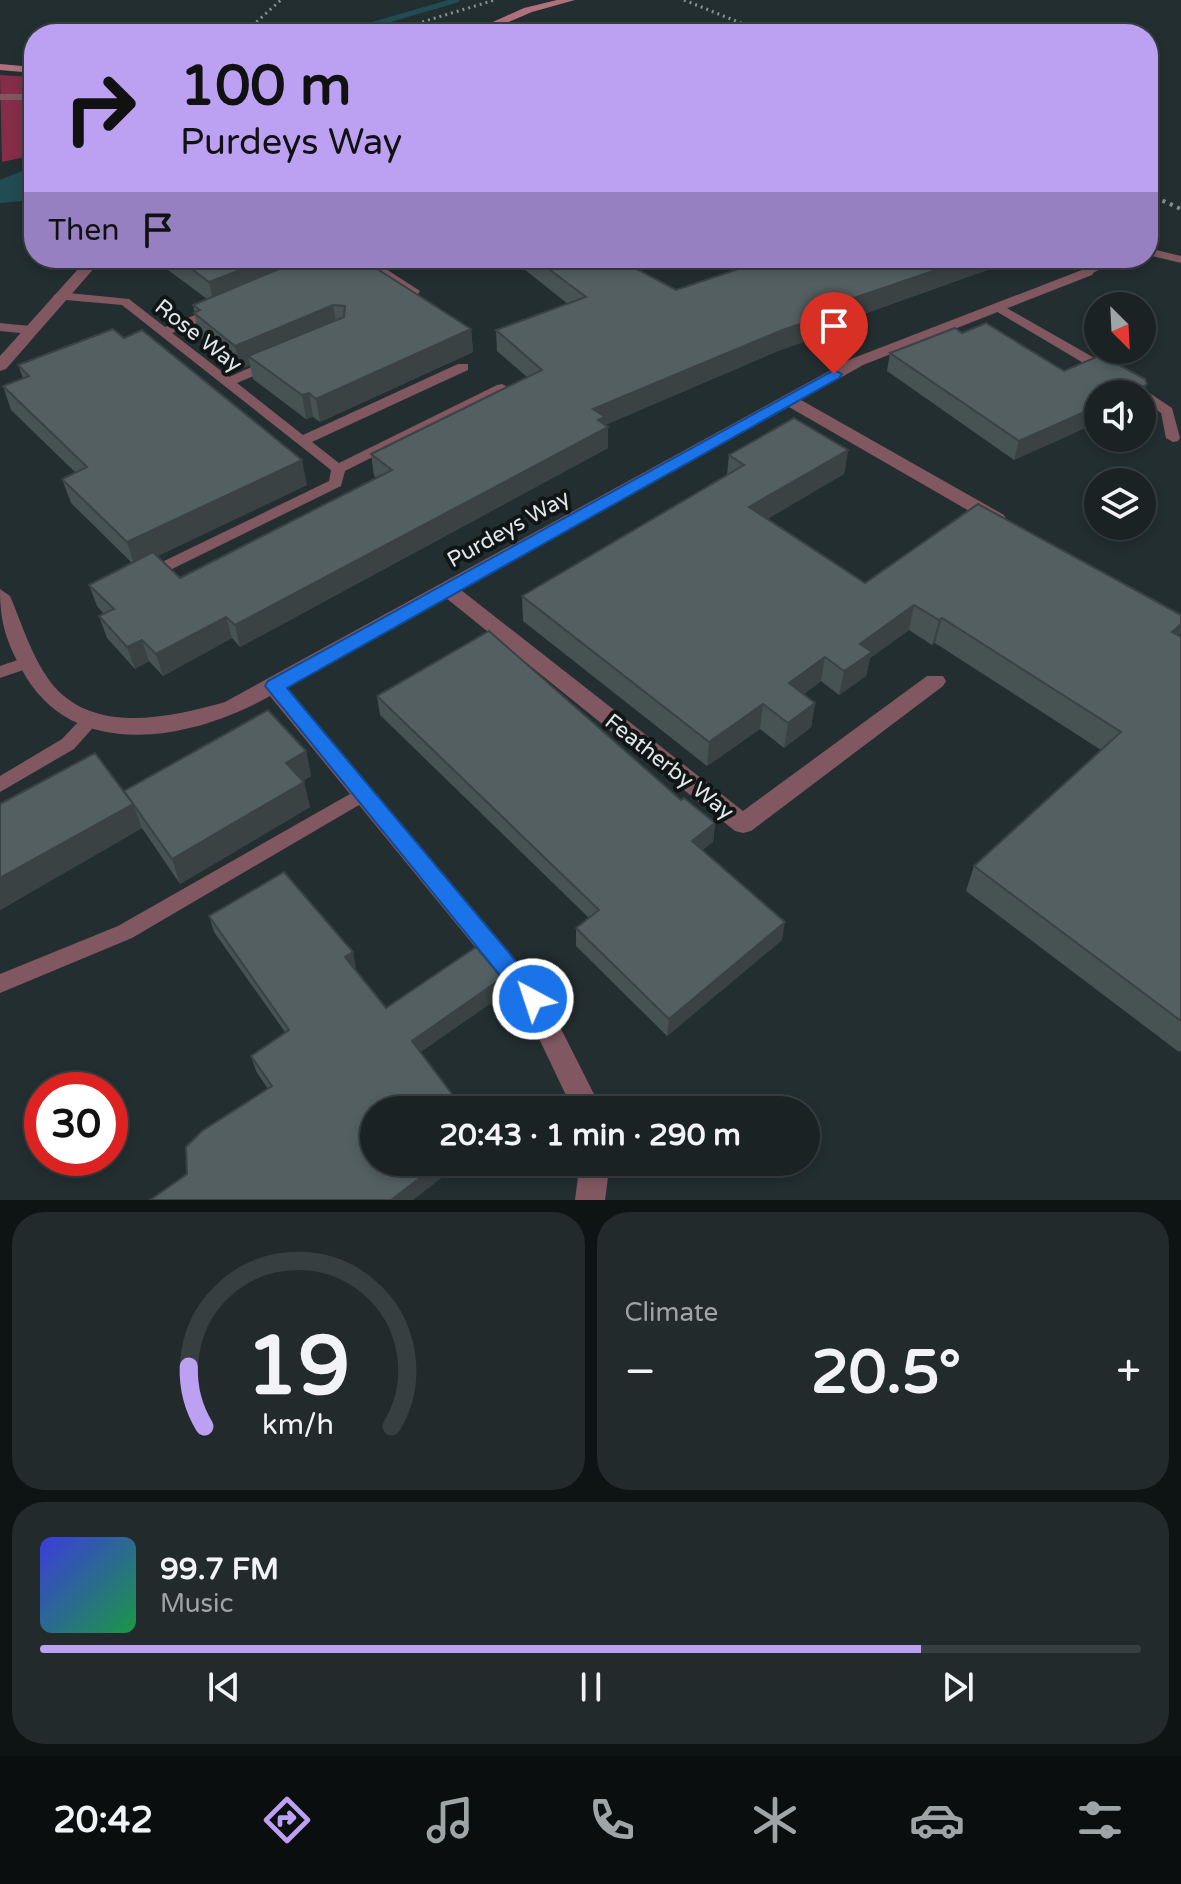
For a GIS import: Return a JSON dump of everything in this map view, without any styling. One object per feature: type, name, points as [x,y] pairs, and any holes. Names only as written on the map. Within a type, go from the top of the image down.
[{"type":"street","points":[[495,24],[528,10],[570,0]]},
{"type":"street","points":[[0,67],[24,69]]},
{"type":"street","points":[[0,366],[86,268]]},
{"type":"street","name":"Purdeys Way","points":[[0,596],[29,662],[50,696],[89,722],[138,726],[185,722],[232,708],[857,362],[1087,272]]},
{"type":"street","points":[[788,399],[1019,531]]},
{"type":"street","name":"Featherby Way","points":[[447,589],[743,824],[935,681]]},
{"type":"street","points":[[274,686],[533,999],[581,1096]]},
{"type":"street","points":[[590,1200],[593,1176]]},
{"type":"lane","points":[[0,97],[24,97]]},
{"type":"lane","points":[[1158,254],[1181,260]]},
{"type":"lane","points":[[377,268],[414,291]]},
{"type":"lane","points":[[1087,272],[1095,268]]},
{"type":"lane","name":"Rose Way","points":[[59,296],[125,302],[338,469]]},
{"type":"lane","points":[[998,307],[1139,390],[1167,411],[1173,438]]},
{"type":"lane","points":[[163,332],[221,309]]},
{"type":"lane","points":[[0,327],[30,330]]},
{"type":"lane","points":[[227,383],[284,358]]},
{"type":"lane","points":[[302,441],[463,367]]},
{"type":"lane","points":[[168,566],[336,483],[338,469],[502,388]]},
{"type":"lane","points":[[0,672],[29,662]]},
{"type":"lane","points":[[0,785],[68,744],[89,722]]},
{"type":"lane","points":[[0,984],[125,932],[364,793]]},
{"type":"path","points":[[254,24],[281,0]]},
{"type":"path","points":[[415,24],[495,0]]},
{"type":"path","points":[[684,0],[743,24]]},
{"type":"path","points":[[1158,199],[1181,209]]},
{"type":"shaded area","points":[[0,75],[24,76],[24,157],[2,162]]},
{"type":"water","points":[[24,170],[24,201],[0,203],[0,180]]},
{"type":"building","points":[[190,268],[245,268],[209,282]]},
{"type":"building","points":[[281,268],[376,268],[471,329],[316,399],[309,393],[302,395],[248,356],[344,317],[345,306],[333,305],[235,346],[194,313],[200,310],[193,305]]},
{"type":"building","points":[[547,268],[635,268],[676,290],[741,268],[942,268],[839,303],[846,308],[780,331],[593,409],[605,417],[598,420],[608,427],[235,625],[226,617],[156,654],[142,640],[127,647],[99,616],[114,609],[89,585],[153,552],[180,578],[392,470],[371,454],[542,370],[496,330],[586,297]]},
{"type":"building","points":[[986,323],[1064,371],[1084,362],[1118,364],[1145,380],[1084,380],[1084,412],[1019,441],[890,353],[955,328],[962,333]]},
{"type":"building","points":[[113,329],[124,338],[142,330],[302,460],[127,542],[62,479],[87,467],[3,386],[29,376],[18,365]]},
{"type":"building","points":[[794,418],[848,450],[749,507],[865,583],[978,504],[1181,615],[1181,624],[1172,632],[1181,637],[1181,1021],[974,866],[1121,732],[942,618],[939,620],[914,605],[860,644],[872,652],[844,671],[825,657],[789,683],[815,703],[788,723],[763,704],[709,742],[522,596],[744,465],[729,455]]},
{"type":"building","points":[[489,631],[681,800],[684,798],[715,823],[692,841],[785,922],[669,1019],[576,928],[599,910],[377,696]]},
{"type":"building","points":[[268,710],[306,751],[286,763],[304,782],[172,859],[124,791]]},
{"type":"building","points":[[95,753],[133,804],[0,878],[0,804]]},
{"type":"building","points":[[284,872],[353,952],[345,957],[386,1008],[476,947],[502,978],[412,1041],[453,1096],[360,1096],[360,1176],[423,1176],[391,1200],[150,1200],[187,1174],[186,1147],[202,1131],[272,1086],[251,1056],[289,1030],[209,916]]},
{"type":"waterway","points":[[374,24],[457,0]]},
{"type":"route","points":[[533,999],[274,686],[834,374]]}]
